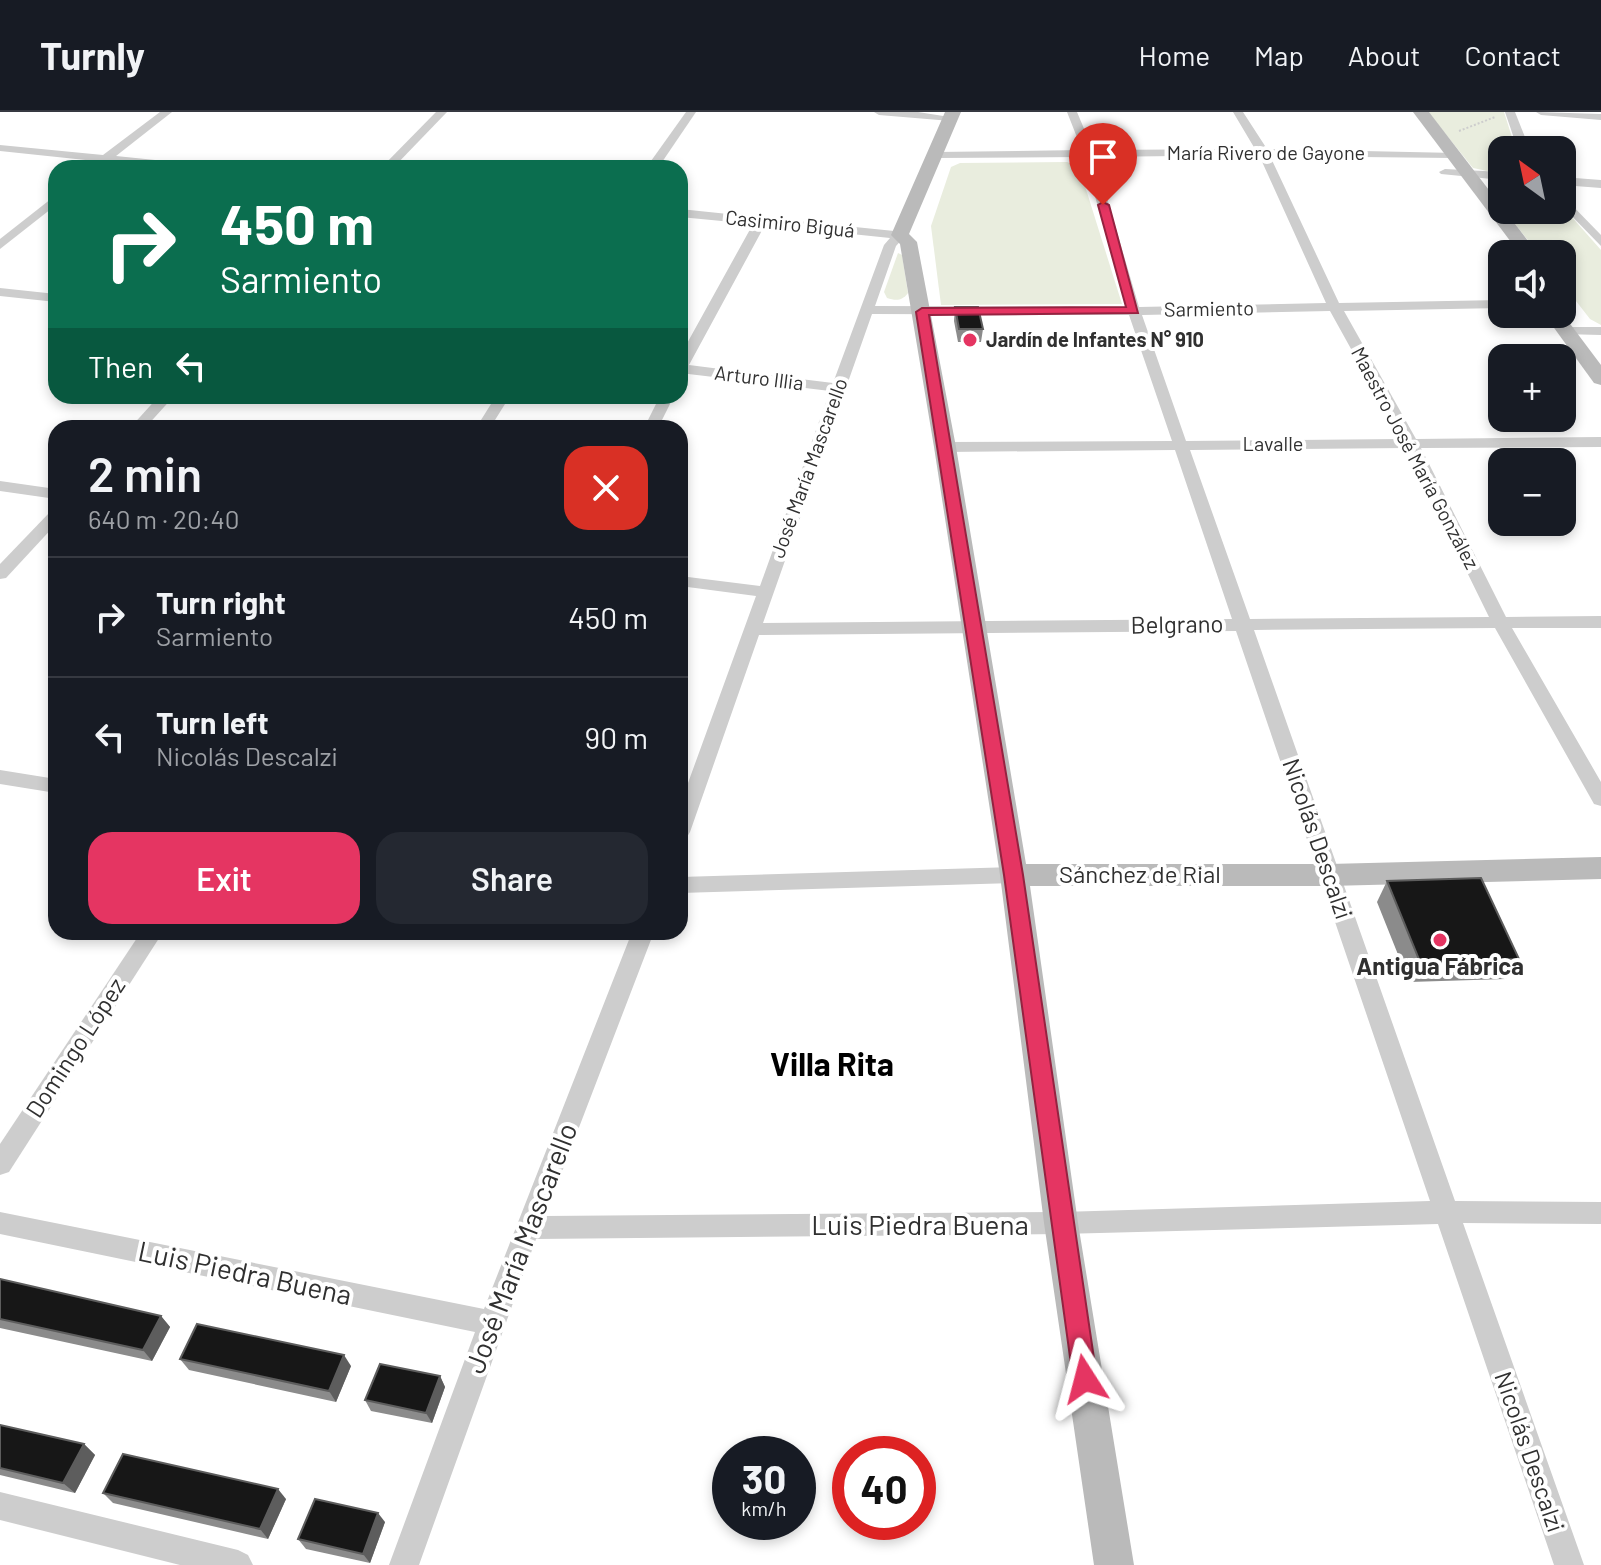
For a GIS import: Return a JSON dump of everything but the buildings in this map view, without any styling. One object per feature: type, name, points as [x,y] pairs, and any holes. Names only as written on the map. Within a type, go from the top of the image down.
[{"type":"street","points":[[103,160],[167,112]]},
{"type":"street","points":[[395,160],[442,112]]},
{"type":"street","points":[[658,160],[691,112]]},
{"type":"street","points":[[879,112],[952,115]]},
{"type":"street","name":"Nicolás Descalzi","points":[[1072,112],[1088,152],[1134,311],[1569,1565]]},
{"type":"street","name":"Maestro José María González","points":[[1238,112],[1263,152],[1334,306],[1411,443],[1500,622],[1601,799]]},
{"type":"street","points":[[1510,112],[1519,136]]},
{"type":"street","points":[[1541,112],[1601,117]]},
{"type":"street","name":"José María Mascarello","points":[[688,809],[763,592],[869,310],[890,245],[900,235],[952,115]]},
{"type":"street","points":[[1414,117],[1438,147],[1452,155],[1518,240]]},
{"type":"street","points":[[1438,147],[1445,172],[1496,240]]},
{"type":"street","name":"María Rivero de Gayone","points":[[936,155],[1438,147]]},
{"type":"street","points":[[0,148],[125,160]]},
{"type":"street","points":[[1445,172],[1488,175]]},
{"type":"street","points":[[1576,182],[1601,184]]},
{"type":"street","points":[[0,245],[48,206]]},
{"type":"street","name":"Casimiro Biguá","points":[[688,214],[900,235]]},
{"type":"street","points":[[1576,214],[1601,242]]},
{"type":"street","points":[[688,353],[761,221]]},
{"type":"street","points":[[900,235],[908,242],[922,312],[1014,875],[1061,1223],[1114,1565]]},
{"type":"street","points":[[0,292],[48,297]]},
{"type":"street","name":"Sarmiento","points":[[869,310],[1134,311],[1488,304]]},
{"type":"street","points":[[1576,316],[1594,331],[1601,348]]},
{"type":"street","points":[[1566,328],[1601,379]]},
{"type":"street","points":[[1567,331],[1594,331]]},
{"type":"street","name":"Arturo Illia","points":[[688,369],[838,388]]},
{"type":"street","points":[[144,420],[160,404]]},
{"type":"street","name":"Lavalle","points":[[945,447],[1601,442]]},
{"type":"street","points":[[0,486],[48,493]]},
{"type":"street","points":[[0,574],[48,523]]},
{"type":"street","points":[[688,582],[763,592]]},
{"type":"street","name":"Belgrano","points":[[752,629],[1601,622]]},
{"type":"street","points":[[0,777],[48,785]]},
{"type":"street","name":"Sánchez de Rial","points":[[688,885],[1014,875],[1329,875],[1601,868]]},
{"type":"street","name":"Domingo López","points":[[0,1164],[147,940]]},
{"type":"street","name":"José María Mascarello","points":[[404,1565],[491,1323],[640,940]]},
{"type":"street","name":"Luis Piedra Buena","points":[[528,1228],[1061,1223],[1446,1212],[1601,1213]]},
{"type":"street","name":"Luis Piedra Buena","points":[[0,1223],[491,1323]]},
{"type":"street","points":[[0,1506],[238,1565]]},
{"type":"path","points":[[1438,147],[1497,116]]},
{"type":"shaded area","points":[[1428,112],[1504,112],[1512,136],[1488,136],[1488,171],[1473,168]]},
{"type":"shaded area","points":[[1067,162],[1079,167],[1122,304],[941,305],[931,226],[951,167],[960,163]]},
{"type":"shaded area","points":[[1576,222],[1601,250],[1601,325],[1590,319],[1576,301],[1576,240],[1528,240],[1515,224]]},
{"type":"shaded area","points":[[898,253],[902,255],[908,293],[896,300],[887,298],[884,292]]},
{"type":"place","name":"Jardín de Infantes N° 910","points":[[970,340]]},
{"type":"place","name":"Antigua Fábrica","points":[[1440,940]]},
{"type":"district","name":"Villa Rita","points":[[832,1065]]},
{"type":"route","points":[[1085,1379],[1014,875],[922,312],[1134,311],[1103,205]]}]
